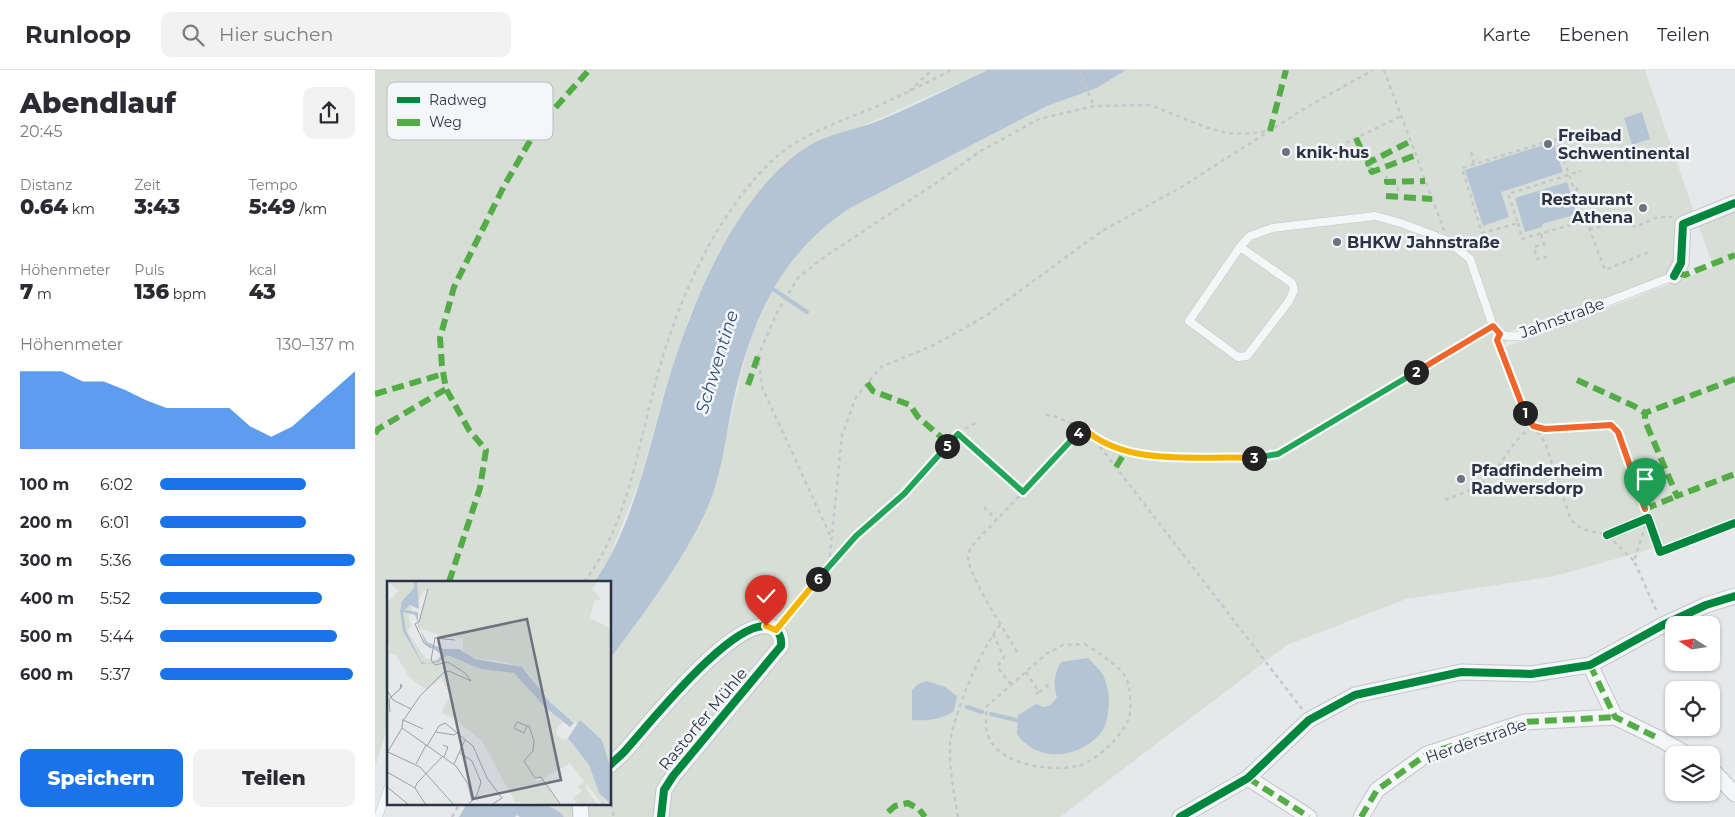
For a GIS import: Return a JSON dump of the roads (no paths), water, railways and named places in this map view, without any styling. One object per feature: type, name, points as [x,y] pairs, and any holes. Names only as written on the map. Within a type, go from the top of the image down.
[{"type":"street","name":"Jahnstraße","points":[[1674,276],[1678,273],[1681,263],[1683,224],[1735,203]]},
{"type":"street","points":[[1179,817],[1248,778],[1309,720],[1355,695],[1461,672],[1531,674],[1590,665],[1663,625],[1706,605],[1735,596]]},
{"type":"street","name":"Rastorfer Mühle","points":[[611,764],[707,659],[752,628],[766,626],[776,630],[781,636],[781,646],[673,776],[664,790],[661,817]]},
{"type":"street","points":[[1590,665],[1615,717],[1673,746]]},
{"type":"street","name":"Herderstraße","points":[[1361,817],[1377,790],[1427,754],[1523,722],[1615,717]]},
{"type":"street","points":[[1248,778],[1309,817]]},
{"type":"street","points":[[1720,778],[1735,794]]},
{"type":"street","points":[[580,804],[581,817]]},
{"type":"lane","name":"Jahnstraße","points":[[1240,247],[1250,236],[1272,228],[1375,216],[1447,241],[1470,259],[1493,326],[1500,334],[1511,337],[1519,336],[1674,276]]},
{"type":"lane","points":[[1240,247],[1292,283],[1294,290],[1277,317],[1247,356],[1243,357],[1233,355],[1189,322],[1240,247]]},
{"type":"lane","points":[[378,817],[387,792]]},
{"type":"water","name":"Schwentine","points":[[988,70],[1126,70],[1097,88],[1047,106],[850,208],[825,227],[803,248],[785,270],[770,294],[758,320],[739,377],[719,474],[704,516],[667,580],[611,658],[611,581],[595,581],[618,541],[627,518],[644,469],[663,399],[685,332],[716,260],[735,226],[756,195],[780,168],[807,147],[823,139],[869,124],[919,103]]},
{"type":"water","points":[[1642,112],[1650,139],[1632,145],[1624,118]]},
{"type":"water","points":[[1553,142],[1563,172],[1501,192],[1509,217],[1483,226],[1465,170]]},
{"type":"water","points":[[1567,182],[1577,214],[1542,224],[1542,227],[1525,232],[1515,198]]},
{"type":"water","points":[[1088,658],[1103,675],[1109,694],[1109,707],[1103,730],[1081,749],[1069,753],[1046,753],[1035,750],[1017,734],[1018,715],[1036,704],[1043,707],[1051,705],[1057,697],[1055,679],[1061,662]]},
{"type":"water","points":[[927,681],[945,687],[957,696],[954,711],[934,719],[912,720],[912,690],[918,684]]},
{"type":"water","points":[[466,804],[537,804],[557,810],[564,817],[520,817],[517,815],[515,817],[459,817]]},
{"type":"waterway","points":[[770,287],[807,312]]},
{"type":"waterway","points":[[967,707],[982,712]]},
{"type":"waterway","points":[[991,714],[1016,720]]},
{"type":"place","name":"Freibad Schwentinental","points":[[1548,144]]},
{"type":"place","name":"knik-hus","points":[[1286,152]]},
{"type":"place","name":"Restaurant Athena","points":[[1643,208]]},
{"type":"place","name":"BHKW Jahnstraße","points":[[1337,242]]},
{"type":"place","name":"Pfadfinderheim Radwersdorp","points":[[1461,479]]}]
